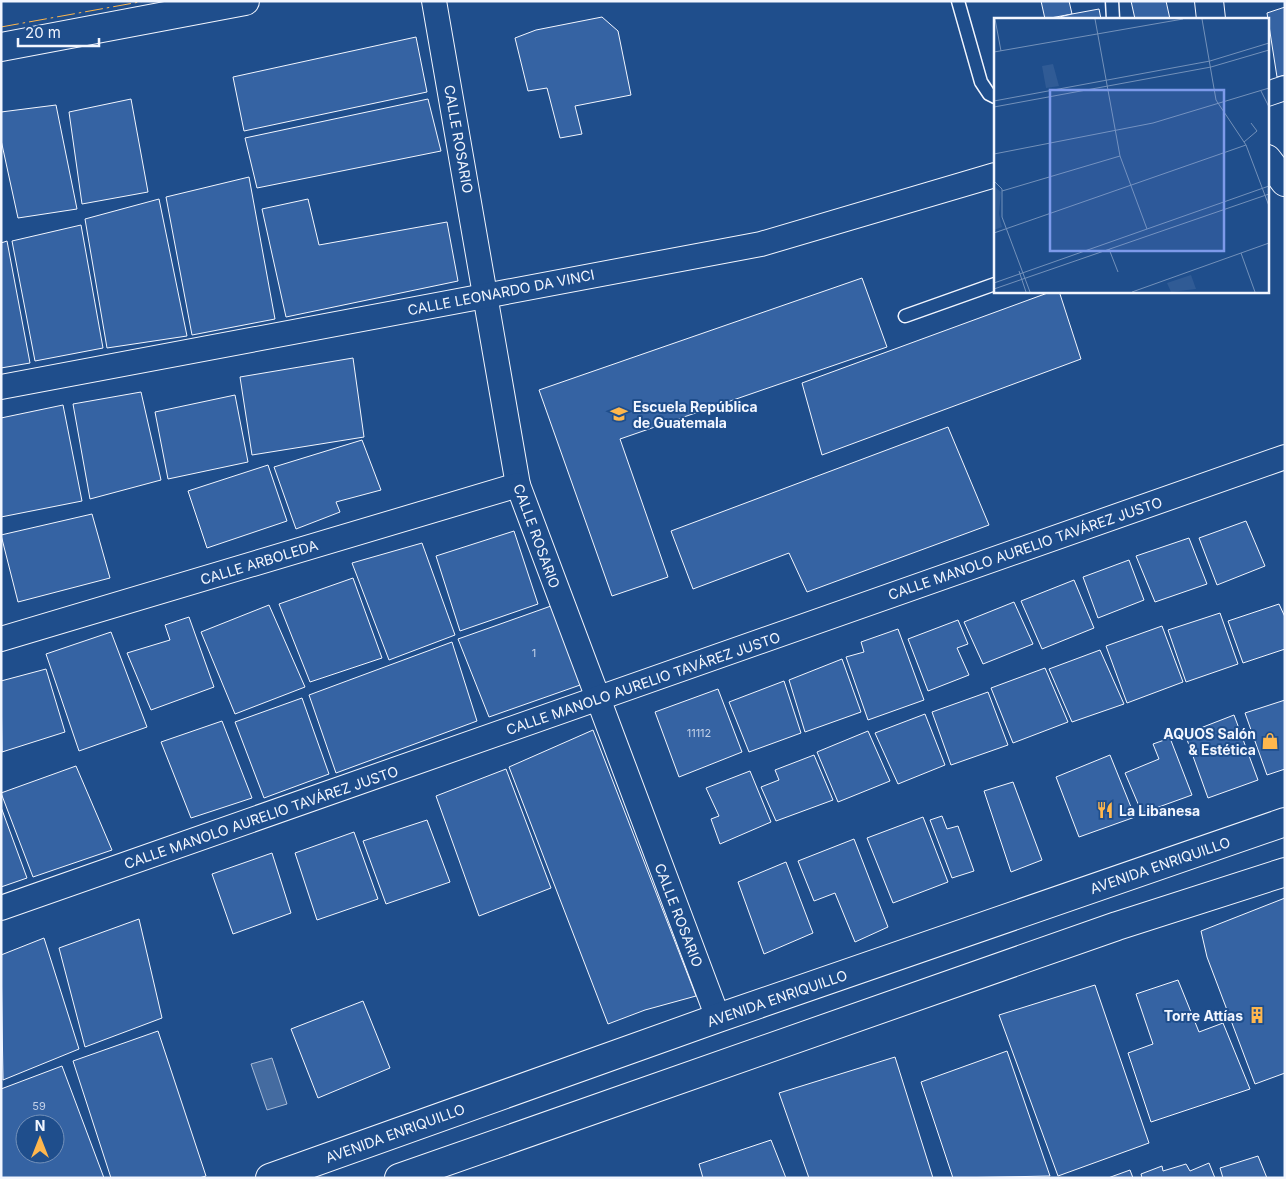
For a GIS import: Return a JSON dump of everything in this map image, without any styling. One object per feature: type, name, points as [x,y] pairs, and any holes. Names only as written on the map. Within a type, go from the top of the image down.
[{"type":"main road","points":[[1,47],[245,1]]},
{"type":"main road","points":[[1209,1],[1211,18]]},
{"type":"main road","points":[[1268,160],[1285,182]]},
{"type":"main road","name":"AVENIDA ENRIQUILLO","points":[[270,1178],[718,1018],[1285,822]]},
{"type":"main road","points":[[399,1178],[442,1171],[1117,926],[1285,872]]},
{"type":"main road","points":[[1100,886],[1117,926]]},
{"type":"street","name":"CALLE ROSARIO","points":[[434,1],[518,485],[718,1018]]},
{"type":"street","points":[[1268,94],[1285,88]]},
{"type":"street","name":"CALLE LEONARDO DA VINCI","points":[[1,387],[761,244],[994,175]]},
{"type":"street","name":"CALLE MANOLO AURELIO TAVÁREZ JUSTO","points":[[1,908],[1285,457]]},
{"type":"street","name":"CALLE ARBOLEDA","points":[[1,639],[518,485]]},
{"type":"lane","points":[[958,1],[981,82],[989,94],[994,96]]},
{"type":"lane","points":[[1112,1],[1113,18]]},
{"type":"lane","points":[[905,316],[994,284]]},
{"type":"water","points":[[272,1058],[287,1104],[267,1110],[251,1064]]},
{"type":"building","points":[[1041,1],[1069,1],[1072,14],[1045,18]]},
{"type":"building","points":[[1131,1],[1166,1],[1170,18],[1135,18]]},
{"type":"building","points":[[1285,7],[1285,75],[1277,77],[1268,18],[1267,13]]},
{"type":"building","points":[[1099,9],[1101,18],[1055,18]]},
{"type":"building","points":[[602,17],[618,31],[631,95],[575,106],[582,134],[560,138],[547,88],[528,91],[515,38],[536,30]]},
{"type":"building","points":[[416,37],[427,92],[244,131],[233,77]]},
{"type":"building","points":[[131,99],[148,192],[82,204],[69,112]]},
{"type":"building","points":[[428,99],[441,151],[257,188],[245,138]]},
{"type":"building","points":[[56,105],[77,209],[18,218],[1,140],[1,112]]},
{"type":"building","points":[[249,177],[275,319],[192,335],[166,197]]},
{"type":"building","points":[[159,199],[187,336],[107,348],[85,219]]},
{"type":"building","points":[[308,199],[319,245],[447,222],[458,281],[286,317],[262,209]]},
{"type":"building","points":[[81,225],[103,348],[35,361],[12,241]]},
{"type":"building","points":[[7,241],[30,363],[1,368],[1,243]]},
{"type":"building","name":"Escuela República de Guatemala","points":[[862,278],[887,347],[620,439],[668,577],[612,596],[539,390]]},
{"type":"building","points":[[1050,292],[1059,292],[1081,359],[822,455],[802,383]]},
{"type":"building","points":[[353,358],[364,437],[252,455],[240,377]]},
{"type":"building","points":[[141,392],[161,480],[90,499],[73,404]]},
{"type":"building","points":[[235,395],[248,462],[168,479],[155,412]]},
{"type":"building","points":[[63,405],[82,501],[1,517],[1,418]]},
{"type":"building","points":[[948,427],[989,525],[807,592],[789,553],[693,589],[671,531]]},
{"type":"building","points":[[362,440],[381,490],[336,502],[340,512],[296,529],[274,467]]},
{"type":"building","points":[[268,465],[287,521],[207,548],[188,491]]},
{"type":"building","points":[[92,514],[110,578],[18,602],[1,535]]},
{"type":"building","points":[[1246,521],[1265,566],[1217,585],[1199,538]]},
{"type":"building","points":[[514,531],[538,604],[460,631],[436,556]]},
{"type":"building","points":[[1189,538],[1207,584],[1155,602],[1136,556]]},
{"type":"building","points":[[422,543],[455,635],[389,660],[352,563]]},
{"type":"building","points":[[1129,560],[1144,600],[1098,618],[1083,577]]},
{"type":"building","points":[[353,578],[382,658],[310,682],[279,604]]},
{"type":"building","points":[[1074,580],[1094,628],[1042,649],[1021,601]]},
{"type":"building","points":[[1014,602],[1033,644],[983,664],[964,622]]},
{"type":"building","points":[[1279,604],[1285,617],[1285,649],[1243,663],[1228,621]]},
{"type":"building","points":[[269,605],[305,687],[235,714],[201,632]]},
{"type":"building","points":[[551,606],[583,684],[489,717],[458,639]]},
{"type":"building","points":[[1220,613],[1238,664],[1186,682],[1168,630]]},
{"type":"building","points":[[189,617],[214,687],[151,710],[127,653],[170,640],[165,625]]},
{"type":"building","points":[[958,620],[968,644],[957,648],[969,675],[928,691],[908,639]]},
{"type":"building","points":[[1162,626],[1183,682],[1127,703],[1106,646]]},
{"type":"building","points":[[898,629],[924,700],[868,720],[846,657],[864,652],[861,642]]},
{"type":"building","points":[[111,632],[147,727],[79,751],[46,654]]},
{"type":"building","points":[[452,642],[477,721],[336,773],[309,695]]},
{"type":"building","points":[[1100,650],[1124,704],[1072,722],[1049,669]]},
{"type":"building","points":[[842,659],[861,712],[805,732],[789,680]]},
{"type":"building","points":[[1045,668],[1068,722],[1013,743],[991,688]]},
{"type":"building","points":[[46,669],[65,732],[2,752],[1,681]]},
{"type":"building","points":[[784,681],[801,733],[749,752],[729,702]]},
{"type":"building","points":[[718,689],[742,752],[679,777],[655,712]]},
{"type":"building","points":[[988,692],[1008,745],[951,765],[932,712]]},
{"type":"building","points":[[302,698],[329,774],[264,798],[235,722]]},
{"type":"building","name":"AQUOS Salón & Estética","points":[[1285,700],[1285,769],[1267,775],[1245,713]]},
{"type":"building","points":[[925,714],[945,765],[898,784],[875,733]]},
{"type":"building","points":[[1234,715],[1258,780],[1208,798],[1185,734]]},
{"type":"building","points":[[222,721],[252,798],[191,818],[161,742]]},
{"type":"building","points":[[593,730],[696,996],[645,1010],[608,1024],[509,767]]},
{"type":"building","points":[[868,731],[890,781],[838,802],[817,752]]},
{"type":"building","points":[[1170,738],[1192,795],[1142,813],[1125,773],[1159,759],[1153,744]]},
{"type":"building","points":[[814,755],[833,800],[776,821],[761,787],[779,780],[775,770]]},
{"type":"building","points":[[1110,755],[1135,817],[1079,837],[1056,777]]},
{"type":"building","points":[[76,766],[112,850],[33,877],[1,793]]},
{"type":"building","points":[[506,769],[551,888],[479,916],[436,796]]},
{"type":"building","points":[[750,771],[771,822],[720,844],[711,819],[719,816],[706,788]]},
{"type":"building","points":[[1013,782],[1042,860],[1011,872],[984,791]]},
{"type":"building","points":[[1,807],[27,878],[1,887]]},
{"type":"building","points":[[942,816],[947,829],[958,826],[974,871],[952,878],[930,820]]},
{"type":"building","points":[[923,817],[948,882],[893,903],[867,838]]},
{"type":"building","points":[[427,820],[450,882],[386,904],[363,841]]},
{"type":"building","points":[[354,832],[378,899],[317,920],[295,853]]},
{"type":"building","points":[[854,839],[888,927],[855,942],[835,893],[814,901],[798,861]]},
{"type":"building","points":[[272,853],[291,913],[233,934],[212,874]]},
{"type":"building","points":[[786,862],[813,933],[764,954],[738,882]]},
{"type":"building","name":"Torre Attías","points":[[1285,898],[1285,1073],[1255,1084],[1207,957],[1201,931]]},
{"type":"building","points":[[139,919],[162,1018],[85,1047],[59,948]]},
{"type":"building","points":[[44,938],[79,1049],[3,1080],[1,955]]},
{"type":"building","points":[[1178,980],[1199,1032],[1223,1023],[1250,1089],[1151,1122],[1128,1053],[1153,1044],[1136,994]]},
{"type":"building","points":[[1095,985],[1149,1143],[1058,1176],[999,1015]]},
{"type":"building","points":[[363,1001],[390,1068],[318,1098],[291,1029]]},
{"type":"building","points":[[158,1031],[206,1176],[199,1178],[111,1178],[73,1061]]},
{"type":"building","points":[[1007,1051],[1050,1176],[953,1178],[921,1082]]},
{"type":"building","points":[[895,1057],[933,1178],[809,1178],[779,1093]]},
{"type":"building","points":[[62,1066],[104,1178],[1,1178],[1,1089]]},
{"type":"building","points":[[771,1140],[786,1178],[703,1178],[699,1164]]},
{"type":"building","points":[[1258,1156],[1267,1178],[1223,1178],[1220,1168]]},
{"type":"building","points":[[1209,1163],[1215,1178],[1142,1178],[1141,1174],[1162,1166],[1163,1171],[1186,1164],[1190,1171]]},
{"type":"building","points":[[1130,1170],[1133,1178],[1108,1178]]},
{"type":"power","points":[[1,27],[145,1]]},
{"type":"place","name":"Escuela República de Guatemala","points":[[619,414]]},
{"type":"place","name":"AQUOS Salón & Estética","points":[[1270,741]]},
{"type":"place","name":"La Libanesa","points":[[1105,810]]},
{"type":"place","name":"Torre Attías","points":[[1257,1015]]}]
